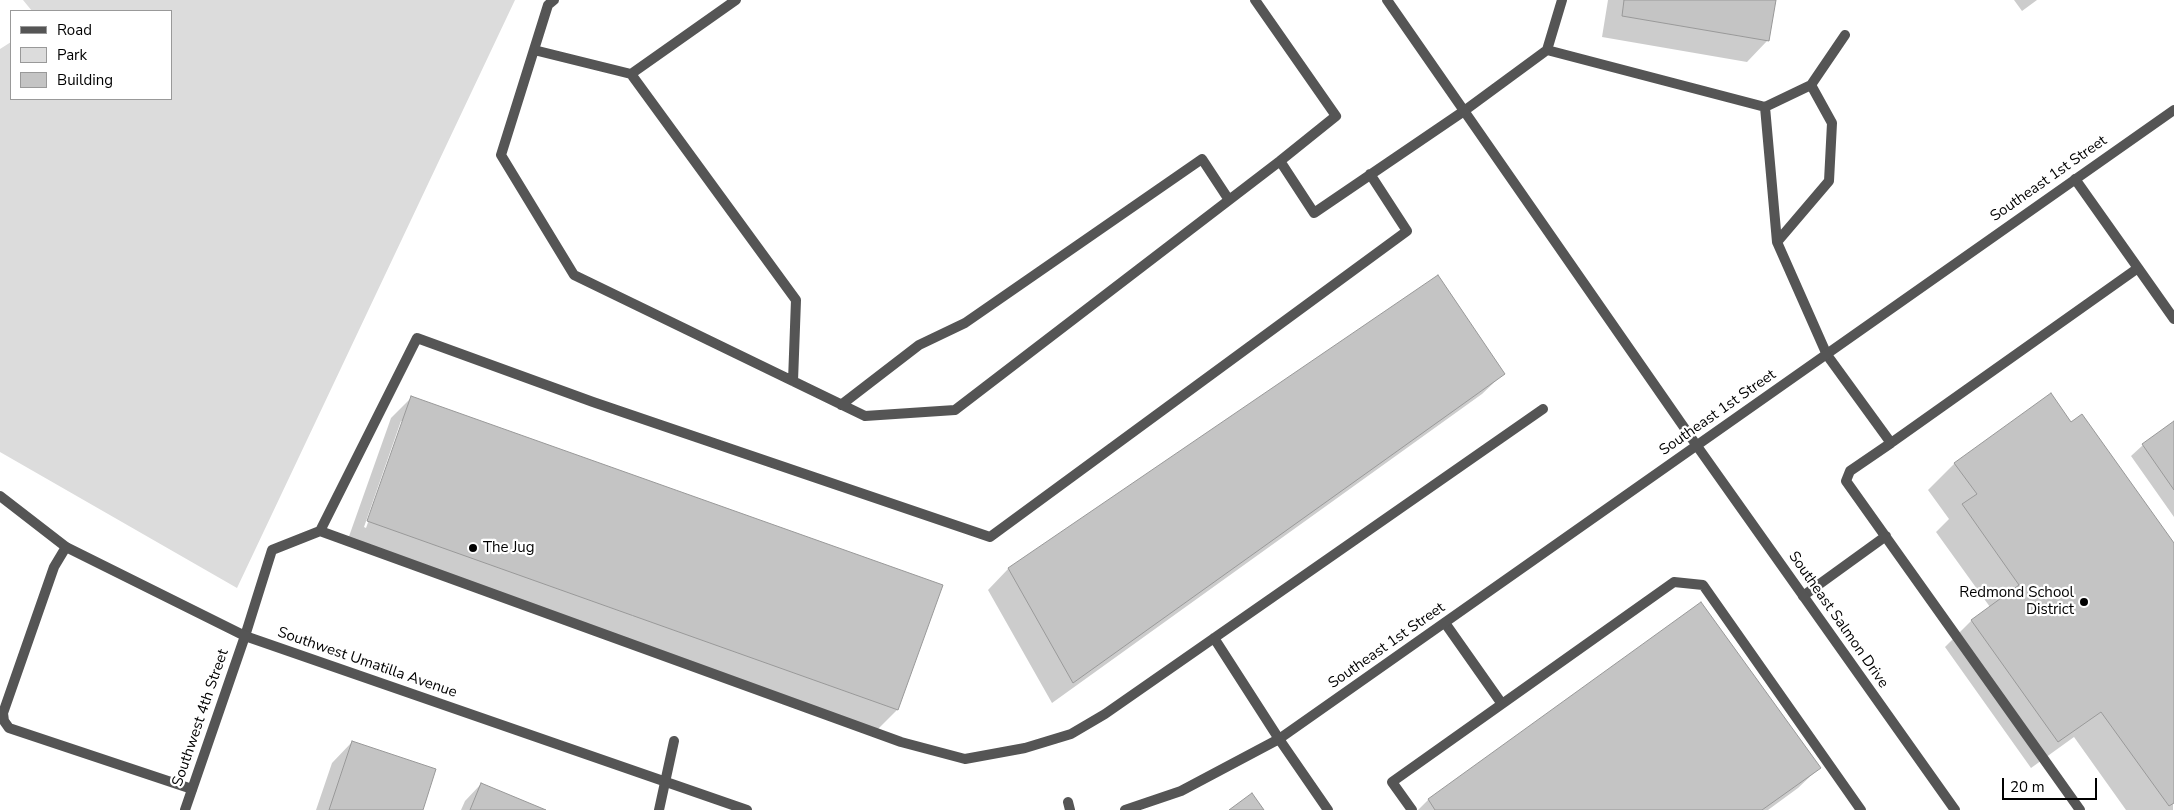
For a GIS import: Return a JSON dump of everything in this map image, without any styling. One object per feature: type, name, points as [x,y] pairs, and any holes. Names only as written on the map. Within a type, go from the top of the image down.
[{"type":"street","points":[[554,0],[548,4],[501,155],[574,275],[864,416],[955,410],[1230,200],[1336,116],[1254,0]]},
{"type":"street","points":[[631,74],[736,0]]},
{"type":"street","name":"Southeast Salmon Drive","points":[[1388,0],[1697,446],[1952,809]]},
{"type":"street","points":[[1280,161],[1314,213],[1464,111],[1547,50],[1562,0]]},
{"type":"street","points":[[1547,50],[1764,107],[1811,85],[1846,35]]},
{"type":"street","points":[[534,50],[631,74],[796,300],[792,381]]},
{"type":"street","points":[[1778,242],[1829,181],[1832,123],[1811,85]]},
{"type":"street","points":[[1764,107],[1778,242],[1827,355],[1891,443]]},
{"type":"street","name":"Southeast 1st Street","points":[[1279,740],[2174,110]]},
{"type":"street","points":[[840,405],[919,345],[965,323],[1202,159],[1230,200]]},
{"type":"street","points":[[1370,174],[1407,231],[990,537],[593,402],[417,338],[320,531],[901,742],[964,759],[1025,748],[1071,734],[1105,714],[1543,409]]},
{"type":"street","points":[[2075,179],[2174,320]]},
{"type":"street","points":[[2080,810],[1846,481],[1850,471],[2138,268]]},
{"type":"street","name":"Southwest Umatilla Avenue","points":[[0,496],[66,547],[245,636],[747,810]]},
{"type":"street","name":"Southwest 4th Street","points":[[185,810],[245,636],[272,550],[320,531]]},
{"type":"street","points":[[1802,596],[1886,536]]},
{"type":"street","points":[[66,547],[54,567],[4,695],[4,721],[9,728],[192,789]]},
{"type":"street","points":[[1412,810],[1392,782],[1674,582],[1703,585],[1861,810]]},
{"type":"street","points":[[1445,623],[1502,704]]},
{"type":"street","points":[[1214,638],[1279,740],[1328,810]]},
{"type":"street","points":[[1125,810],[1180,791],[1279,740]]},
{"type":"street","points":[[659,810],[674,741]]},
{"type":"green space","points":[[23,0],[515,0],[237,588],[0,452],[0,49],[10,43],[10,100],[172,100],[172,10],[31,10]]},
{"type":"building","points":[[1624,0],[1776,0],[1769,41],[1622,16]]},
{"type":"building","points":[[1438,275],[1505,374],[1073,683],[1008,568]]},
{"type":"building","name":"Redmond School District","points":[[2051,393],[2071,422],[2082,414],[2174,543],[2174,803],[2169,806],[2101,712],[2058,742],[1971,620],[2019,585],[1962,504],[1977,494],[1954,463]]},
{"type":"building","points":[[411,396],[943,585],[898,710],[367,521]]},
{"type":"building","points":[[2174,421],[2174,490],[2142,444]]},
{"type":"building","points":[[1701,602],[1821,768],[1762,810],[1435,810],[1428,799]]},
{"type":"building","points":[[352,741],[436,769],[423,810],[329,810]]},
{"type":"building","points":[[481,783],[546,810],[470,810]]},
{"type":"building","points":[[1252,793],[1264,810],[1229,810]]},
{"type":"place","name":"The Jug","points":[[473,548]]},
{"type":"place","name":"Redmond School District","points":[[2084,602]]}]
